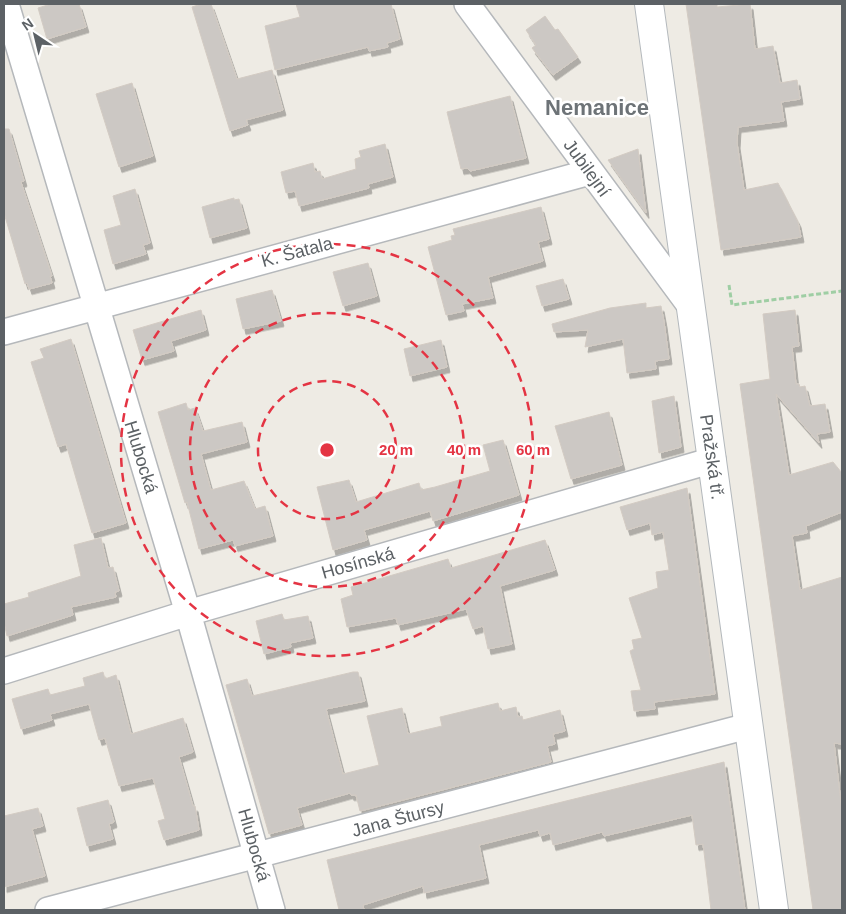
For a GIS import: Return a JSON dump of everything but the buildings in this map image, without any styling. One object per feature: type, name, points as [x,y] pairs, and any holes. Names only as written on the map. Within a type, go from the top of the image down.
[{"type":"main road","name":"Pražská tř.","points":[[649,4],[774,910]]},
{"type":"street","name":"Hlubocká","points":[[6,4],[188,613],[272,910]]},
{"type":"street","name":"Jubilejní","points":[[467,4],[691,307]]},
{"type":"street","name":"K. Šatala","points":[[4,332],[590,172]]},
{"type":"street","name":"Hosínská","points":[[4,671],[188,613],[713,460]]},
{"type":"street","name":"Jana Štursy","points":[[48,910],[748,726]]},
{"type":"path","points":[[729,285],[732,305],[842,291]]},
{"type":"district","name":"Nemanice","points":[[597,107]]}]
